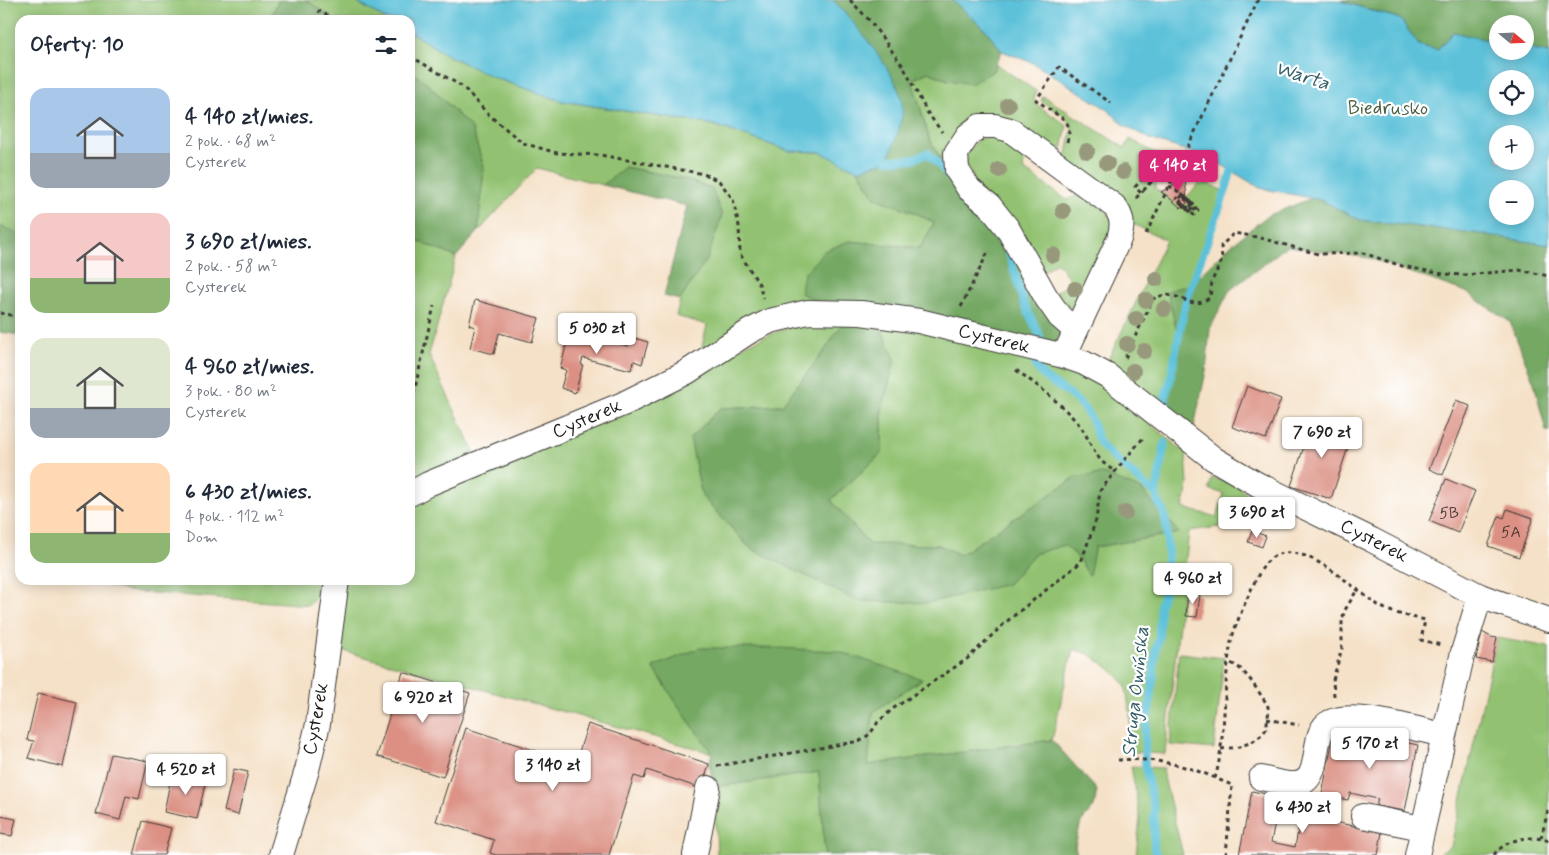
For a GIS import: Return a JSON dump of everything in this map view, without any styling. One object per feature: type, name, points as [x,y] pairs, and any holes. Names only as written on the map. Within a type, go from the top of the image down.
[{"type":"street","points":[[1064,356],[1076,331],[1119,239],[1122,227],[1121,214],[1114,206],[1010,130],[995,126],[980,126],[968,135],[956,153],[957,170],[969,189],[989,205],[1008,229],[1046,297],[1060,317],[1076,331]]},
{"type":"street","name":"Cysterek","points":[[415,491],[428,484],[623,404],[687,372],[750,331],[770,321],[808,312],[861,313],[919,321],[1064,356],[1084,364],[1108,376],[1214,460],[1257,484],[1372,540],[1480,596],[1549,620]]},
{"type":"street","name":"Cysterek","points":[[281,855],[307,770],[318,724],[336,585]]},
{"type":"street","points":[[1417,855],[1443,734],[1463,652],[1480,596]]},
{"type":"street","points":[[1261,778],[1295,784],[1305,781],[1312,772],[1331,724],[1360,718],[1396,714],[1443,734]]},
{"type":"street","points":[[695,855],[708,788]]},
{"type":"street","points":[[1352,814],[1422,828]]},
{"type":"path","points":[[850,0],[870,21],[903,66],[927,112],[956,153]]},
{"type":"path","points":[[1143,239],[1258,0]]},
{"type":"path","points":[[317,15],[319,11],[327,15]]},
{"type":"path","points":[[415,59],[463,87],[489,115],[523,143],[557,153],[600,155],[704,174],[719,182],[733,199],[739,226],[740,254],[759,284],[770,321]]},
{"type":"path","points":[[1061,168],[1070,130],[1068,124],[1036,100],[1059,67],[1111,103]]},
{"type":"path","points":[[1142,190],[1154,178],[1148,173],[1135,187],[1141,193],[1171,160],[1180,164]]},
{"type":"path","points":[[1169,186],[1179,192],[1191,202],[1187,208],[1182,203],[1176,198],[1181,194],[1187,199],[1193,204],[1188,210],[1183,205],[1178,200],[1182,195],[1189,201],[1195,206],[1190,211],[1185,207],[1180,202],[1184,197],[1190,203],[1196,208],[1192,213],[1182,204],[1186,199],[1192,204],[1198,210],[1194,215],[1184,206]]},
{"type":"path","points":[[1108,376],[1127,356],[1153,299],[1162,294],[1171,294],[1195,303],[1203,303],[1210,297],[1212,281],[1222,260],[1221,246],[1234,233],[1258,237],[1318,254],[1363,253],[1402,266],[1443,274],[1465,275],[1519,270],[1549,276]]},
{"type":"path","points":[[415,388],[434,306]]},
{"type":"path","points":[[0,313],[15,317]]},
{"type":"path","points":[[708,788],[715,766],[860,741],[870,734],[878,722],[894,708],[967,659],[1000,628],[1081,562],[1096,520],[1100,491],[1125,459],[1161,419]]},
{"type":"path","points":[[1215,778],[1221,749],[1232,640],[1237,623],[1262,565],[1273,557],[1294,553],[1307,557],[1324,566],[1387,610],[1425,620],[1421,640],[1444,645]]},
{"type":"path","points":[[1268,719],[1331,724],[1334,695],[1333,680],[1342,648],[1343,615],[1357,590]]},
{"type":"path","points":[[1221,749],[1239,747],[1260,737],[1265,731],[1268,719],[1269,708],[1267,704],[1242,670],[1234,664],[1229,664]]},
{"type":"path","points":[[1118,760],[1158,762],[1195,771],[1234,786],[1226,855]]},
{"type":"path","points":[[1280,808],[1339,820],[1352,814]]},
{"type":"path","points":[[1541,838],[1548,810]]},
{"type":"path","points":[[1494,855],[1502,847],[1515,841],[1541,838],[1549,841]]},
{"type":"green space","points":[[0,0],[279,0],[272,15],[15,15],[15,233],[0,226]]},
{"type":"green space","points":[[279,0],[306,0],[328,15],[272,15]]},
{"type":"green space","points":[[306,0],[353,0],[378,15],[328,15]]},
{"type":"green space","points":[[833,0],[952,0],[986,30],[1002,51],[992,72],[971,84],[948,80],[928,72],[912,80],[929,138],[950,176],[994,224],[1062,331],[1054,348],[822,303],[800,293],[804,274],[824,251],[849,241],[920,248],[934,223],[916,213],[876,198],[858,170],[888,160],[844,11]]},
{"type":"green space","points":[[1549,0],[1549,53],[1534,50],[1534,15],[1489,15],[1489,40],[1453,32],[1437,50],[1419,45],[1400,19],[1342,1]]},
{"type":"green space","points":[[415,35],[449,56],[495,78],[562,101],[714,125],[789,151],[820,152],[858,170],[876,198],[916,213],[934,223],[920,248],[849,241],[820,303],[701,351],[707,325],[676,316],[680,300],[708,257],[712,189],[684,179],[625,167],[603,185],[537,168],[478,232],[484,167],[472,129],[427,83],[415,75]]},
{"type":"green space","points":[[996,64],[1036,91],[1034,100],[1037,105],[1067,126],[1060,159],[986,119],[950,176],[929,138],[912,80],[928,72],[948,80],[992,72]]},
{"type":"green space","points":[[415,75],[427,83],[472,129],[484,167],[478,232],[456,257],[415,240]]},
{"type":"green space","points":[[1043,96],[1125,148],[1130,139],[1164,158],[1155,189],[1181,203],[1202,181],[1224,191],[1190,285],[1167,291],[1177,331],[1165,408],[1106,364],[1166,240],[1131,223],[1065,163],[1072,129],[1067,118],[1041,101]]},
{"type":"green space","points":[[999,135],[1026,151],[1023,169],[1067,200],[1084,191],[1115,220],[1076,307],[1066,306],[1053,295],[1071,281],[1057,262],[1040,274],[977,187],[964,158],[978,139]]},
{"type":"green space","points":[[625,167],[684,179],[712,189],[722,215],[708,257],[680,300],[664,296],[687,206],[603,185]]},
{"type":"green space","points":[[1312,198],[1321,200],[1360,220],[1474,233],[1549,245],[1549,432],[1546,431],[1534,383],[1510,322],[1466,292],[1369,258],[1287,246],[1229,291],[1210,329],[1206,371],[1194,427],[1165,408],[1177,331],[1167,291],[1190,285],[1230,246],[1267,216]]},
{"type":"green space","points":[[0,226],[15,233],[15,334],[0,332]]},
{"type":"green space","points":[[415,240],[456,257],[429,355],[477,458],[415,481]]},
{"type":"green space","points":[[845,320],[825,350],[782,405],[721,408],[690,438],[702,496],[750,548],[1008,584],[1034,554],[1064,545],[1075,554],[1095,547],[1178,533],[1076,477],[960,555],[939,545],[869,545],[831,500],[882,453],[882,410],[895,359],[879,324],[924,331],[1079,372],[1096,380],[1186,453],[1188,485],[1183,508],[1217,517],[1224,494],[1209,489],[1212,478],[1235,484],[1279,519],[1189,531],[1165,754],[1130,752],[1130,713],[1125,684],[1109,668],[1089,654],[1073,649],[1052,740],[868,765],[873,712],[921,679],[654,667],[681,710],[712,753],[340,650],[345,585],[415,585],[415,501],[759,339],[802,322]]},
{"type":"green space","points":[[845,320],[879,324],[895,359],[882,410],[882,453],[831,500],[869,544],[939,545],[960,555],[1076,477],[1103,474],[1142,490],[1179,533],[1095,547],[1089,575],[1075,554],[1064,545],[1034,554],[1008,584],[927,603],[857,601],[750,548],[702,496],[690,438],[721,408],[782,405],[825,350]]},
{"type":"green space","points":[[105,585],[326,585],[309,605],[128,591]]},
{"type":"green space","points":[[1497,638],[1549,647],[1549,855],[1438,855],[1451,846]]},
{"type":"green space","points":[[700,648],[777,648],[837,651],[922,679],[873,712],[868,765],[1052,740],[1097,790],[1094,807],[1081,822],[1075,846],[1077,855],[825,855],[819,772],[714,787],[709,764],[712,753],[653,667]]},
{"type":"green space","points":[[1179,653],[1224,658],[1214,749],[1170,745]]},
{"type":"green space","points":[[1131,766],[1164,768],[1163,773],[1183,855],[1136,855],[1140,819]]},
{"type":"green space","points":[[819,772],[825,855],[717,855],[714,787]]},
{"type":"water","points":[[353,0],[833,0],[862,33],[892,77],[902,101],[902,115],[888,160],[858,170],[820,152],[789,151],[714,125],[562,101],[495,78],[449,56],[415,35],[415,15],[378,15]]},
{"type":"water","name":"Biedrusko","points":[[952,0],[1337,0],[1400,19],[1419,45],[1437,50],[1453,32],[1489,40],[1489,60],[1534,60],[1534,50],[1549,53],[1549,245],[1474,233],[1360,220],[1321,200],[1260,188],[1212,159],[1150,139],[1124,125],[1107,109],[1033,63],[1002,51],[986,30]]},
{"type":"building","points":[[1179,171],[1180,180],[1185,176],[1187,203],[1181,208],[1161,192],[1173,185]]},
{"type":"building","points":[[475,300],[539,318],[532,342],[499,333],[494,354],[470,348],[475,327],[469,325]]},
{"type":"building","points":[[572,326],[590,331],[589,335],[628,346],[631,337],[648,342],[642,364],[634,361],[631,370],[583,358],[581,364],[583,365],[575,393],[561,388],[566,370],[560,368]]},
{"type":"building","points":[[1247,386],[1281,399],[1266,439],[1232,427]]},
{"type":"building","points":[[1456,400],[1470,406],[1443,475],[1429,469]]},
{"type":"building","points":[[1313,419],[1353,432],[1331,499],[1291,486]]},
{"type":"building","points":[[1446,479],[1475,491],[1458,533],[1429,521]]},
{"type":"building","points":[[1507,509],[1533,518],[1519,557],[1488,546],[1499,516],[1504,518]]},
{"type":"building","points":[[1252,531],[1266,536],[1262,547],[1248,542]]},
{"type":"building","points":[[1188,593],[1200,595],[1197,617],[1186,616]]},
{"type":"building","points":[[1482,632],[1497,638],[1492,662],[1476,659]]},
{"type":"building","points":[[403,672],[470,693],[443,777],[377,756]]},
{"type":"building","points":[[38,693],[77,702],[63,767],[28,758],[34,741],[27,740]]},
{"type":"building","points":[[588,724],[709,764],[702,789],[647,770],[644,779],[634,776],[609,855],[496,855],[490,853],[494,840],[436,821],[466,728],[567,761],[569,755],[577,758]]},
{"type":"building","points":[[1335,728],[1362,734],[1360,741],[1388,747],[1390,739],[1418,745],[1405,811],[1376,806],[1378,799],[1350,793],[1348,800],[1322,795]]},
{"type":"building","points":[[111,754],[148,761],[139,799],[126,796],[120,820],[96,814]]},
{"type":"building","points":[[234,769],[248,772],[238,815],[224,811]]},
{"type":"building","points":[[198,771],[208,772],[197,819],[164,812],[171,777],[196,783]]},
{"type":"building","points":[[1252,791],[1280,797],[1271,842],[1295,847],[1301,815],[1382,832],[1378,855],[1239,855]]},
{"type":"building","points":[[0,816],[16,819],[12,836],[0,834]]},
{"type":"building","points":[[143,821],[171,828],[164,855],[134,855]]},
{"type":"waterway","points":[[888,160],[913,159],[928,153],[950,177]]},
{"type":"waterway","name":"Struga Owińska","points":[[1168,411],[1165,397],[1170,381],[1186,300],[1226,190],[1234,161]]},
{"type":"waterway","points":[[972,204],[1007,247],[1024,304],[1040,336]]},
{"type":"waterway","points":[[1034,361],[1037,368],[1046,378],[1069,394],[1083,407],[1090,417],[1098,439],[1104,448],[1149,489],[1156,492]]},
{"type":"waterway","name":"Struga Owińska","points":[[1157,855],[1154,849],[1154,809],[1145,767],[1145,733],[1152,692],[1156,648],[1159,637],[1160,604],[1164,593],[1168,554],[1166,523],[1163,510],[1157,500],[1156,492],[1165,443]]},
{"type":"water label","name":"Warta","points":[[1302,76]]}]
